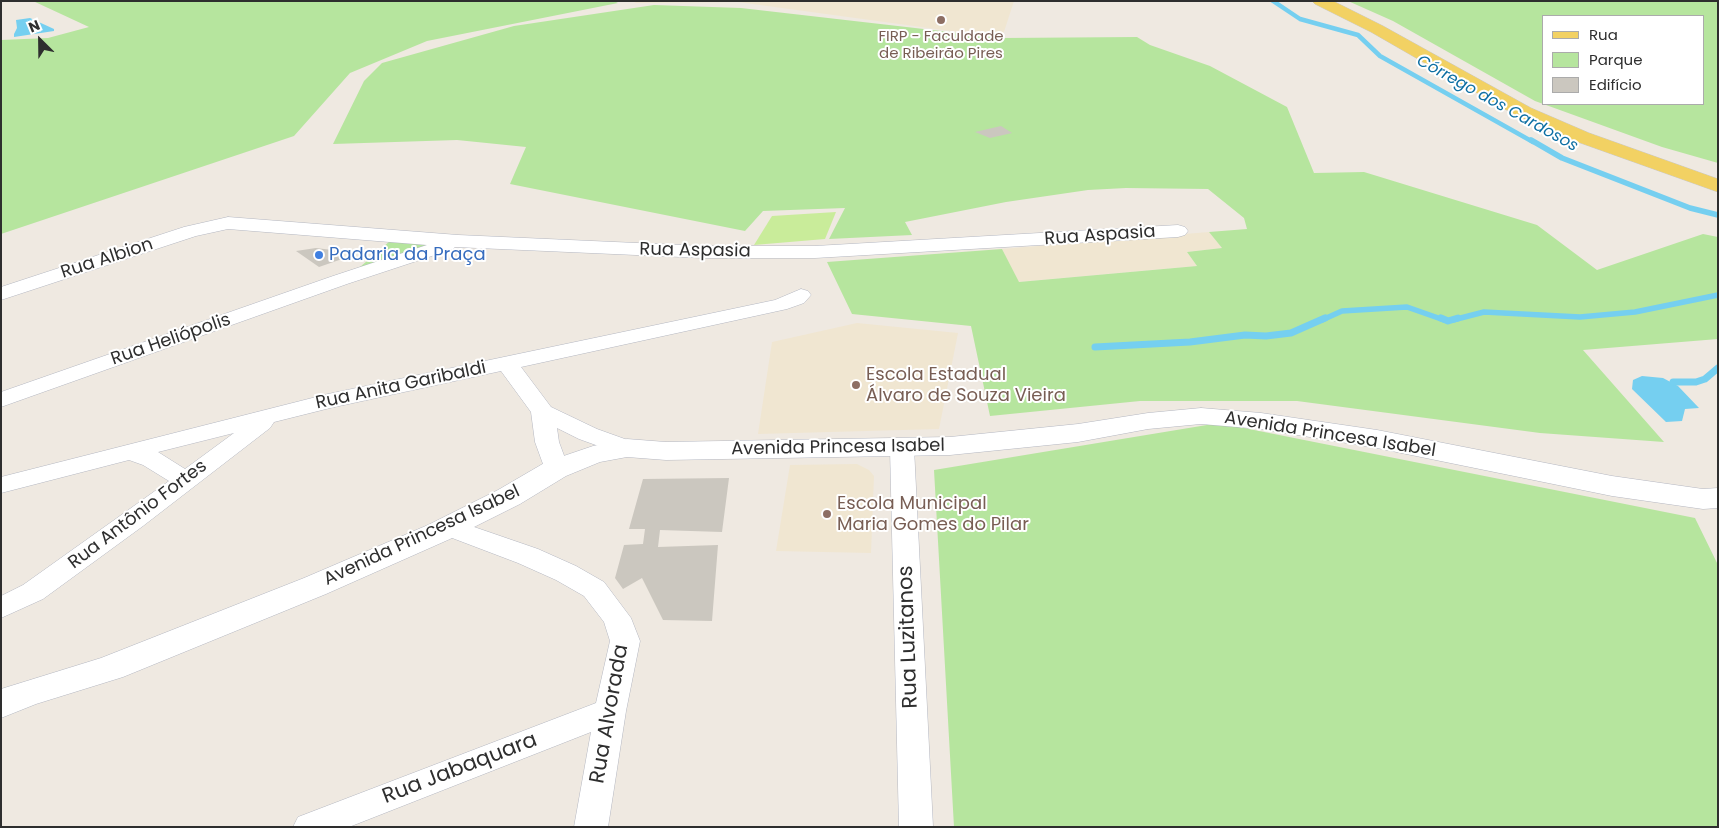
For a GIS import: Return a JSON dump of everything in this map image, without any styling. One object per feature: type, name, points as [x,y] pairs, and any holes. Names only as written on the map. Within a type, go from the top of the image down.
[{"type":"main road","points":[[1320,1],[1378,29],[1524,112],[1582,138],[1718,186]]},
{"type":"main road","name":"Avenida Princesa Isabel","points":[[1,704],[24,694],[111,668],[315,586],[448,528],[509,497],[556,469],[593,455],[627,448],[666,451],[950,446],[1078,434],[1148,421],[1210,417],[1261,421],[1377,439],[1612,486],[1704,499],[1718,498]]},
{"type":"street","name":"Rua Aspasia","points":[[213,225],[236,223],[458,242],[694,252],[815,252],[1178,231]]},
{"type":"street","name":"Rua Albion","points":[[1,294],[213,225]]},
{"type":"street","name":"Rua Heliópolis","points":[[340,280],[372,254],[388,237]]},
{"type":"street","name":"Rua Heliópolis","points":[[1,400],[340,280],[458,242]]},
{"type":"street","name":"Rua Anita Garibaldi","points":[[1,485],[394,385],[780,305],[797,299],[801,295]]},
{"type":"street","points":[[506,363],[543,412],[588,434],[627,448]]},
{"type":"street","points":[[543,412],[548,442],[556,469]]},
{"type":"street","name":"Rua Antônio Fortes","points":[[1,608],[33,592],[134,520],[272,416]]},
{"type":"street","name":"Rua Luzitanos","points":[[902,448],[916,827]]},
{"type":"street","points":[[130,452],[152,459],[185,480]]},
{"type":"street","name":"Rua Alvorada","points":[[448,528],[528,556],[566,573],[594,589],[617,618],[625,641],[610,712],[591,827]]},
{"type":"street","name":"Rua Jabaquara","points":[[310,827],[610,712]]},
{"type":"shaded area","name":"FIRP - Faculdade de Ribeirão Pires","points":[[632,1],[1014,1],[1002,38],[738,2],[636,3]]},
{"type":"shaded area","points":[[1209,232],[1222,248],[1187,252],[1197,266],[1018,282],[1002,249]]},
{"type":"shaded area","name":"Escola Estadual Álvaro de Souza Vieira","points":[[857,323],[958,333],[939,429],[758,434],[772,342]]},
{"type":"shaded area","name":"Escola Municipal Maria Gomes do Pilar","points":[[857,464],[869,470],[874,476],[871,553],[776,551],[790,465]]},
{"type":"green space","points":[[33,1],[614,1],[618,3],[427,41],[350,73],[294,136],[1,234],[1,40],[48,38],[89,27]]},
{"type":"green space","points":[[1348,1],[1718,1],[1718,163],[1662,147],[1546,105],[1704,105],[1704,15],[1542,15],[1542,104],[1393,21]]},
{"type":"green space","points":[[654,5],[741,8],[1002,38],[1137,37],[1150,45],[1210,66],[1287,107],[1314,173],[1364,172],[1537,225],[1597,270],[1703,234],[1718,237],[1718,339],[1583,350],[1664,442],[1540,433],[1297,401],[1140,401],[990,416],[971,326],[852,314],[827,262],[1002,249],[1019,282],[1197,266],[1187,252],[1222,248],[1209,232],[1247,229],[1244,218],[1208,189],[1126,188],[1088,190],[1006,202],[905,222],[912,235],[829,239],[845,208],[763,211],[745,231],[510,184],[526,147],[457,140],[333,144],[364,81],[382,63],[514,26]]},
{"type":"green space","points":[[836,212],[825,239],[754,245],[772,216]]},
{"type":"green space","points":[[391,240],[436,242],[354,272],[373,256]]},
{"type":"green space","points":[[1219,423],[1695,518],[1718,565],[1718,827],[954,827],[934,470]]},
{"type":"water","points":[[30,18],[54,29],[54,31],[14,37],[17,28],[16,20]]},
{"type":"water","points":[[1642,376],[1663,378],[1678,386],[1699,408],[1685,409],[1682,421],[1666,422],[1632,389],[1633,380]]},
{"type":"building","points":[[1001,126],[1012,133],[990,138],[975,132]]},
{"type":"building","name":"Padaria da Praça","points":[[316,248],[332,250],[342,259],[319,267],[296,251]]},
{"type":"building","points":[[729,478],[722,532],[660,530],[658,547],[718,545],[712,621],[663,620],[642,578],[623,589],[615,578],[624,545],[643,544],[645,529],[629,529],[643,479]]},
{"type":"waterway","name":"Córrego dos Cardosos","points":[[1273,1],[1300,19],[1358,35],[1380,56],[1533,142]]},
{"type":"waterway","name":"Córrego dos Cardosos","points":[[1531,140],[1562,158],[1690,208],[1718,215]]},
{"type":"waterway","points":[[1453,320],[1484,312],[1580,317],[1635,312],[1718,295]]},
{"type":"waterway","points":[[1322,320],[1342,311],[1407,307],[1444,320]]},
{"type":"waterway","points":[[1095,347],[1190,342],[1245,335],[1266,336],[1291,333],[1325,318]]},
{"type":"waterway","points":[[1441,318],[1448,321],[1458,318]]},
{"type":"waterway","points":[[1673,382],[1696,382],[1705,379],[1718,368]]},
{"type":"place","name":"FIRP - Faculdade de Ribeirão Pires","points":[[941,20]]},
{"type":"place","name":"Padaria da Praça","points":[[319,255]]},
{"type":"place","name":"Escola Estadual Álvaro de Souza Vieira","points":[[856,385]]},
{"type":"place","name":"Escola Municipal Maria Gomes do Pilar","points":[[827,514]]}]
